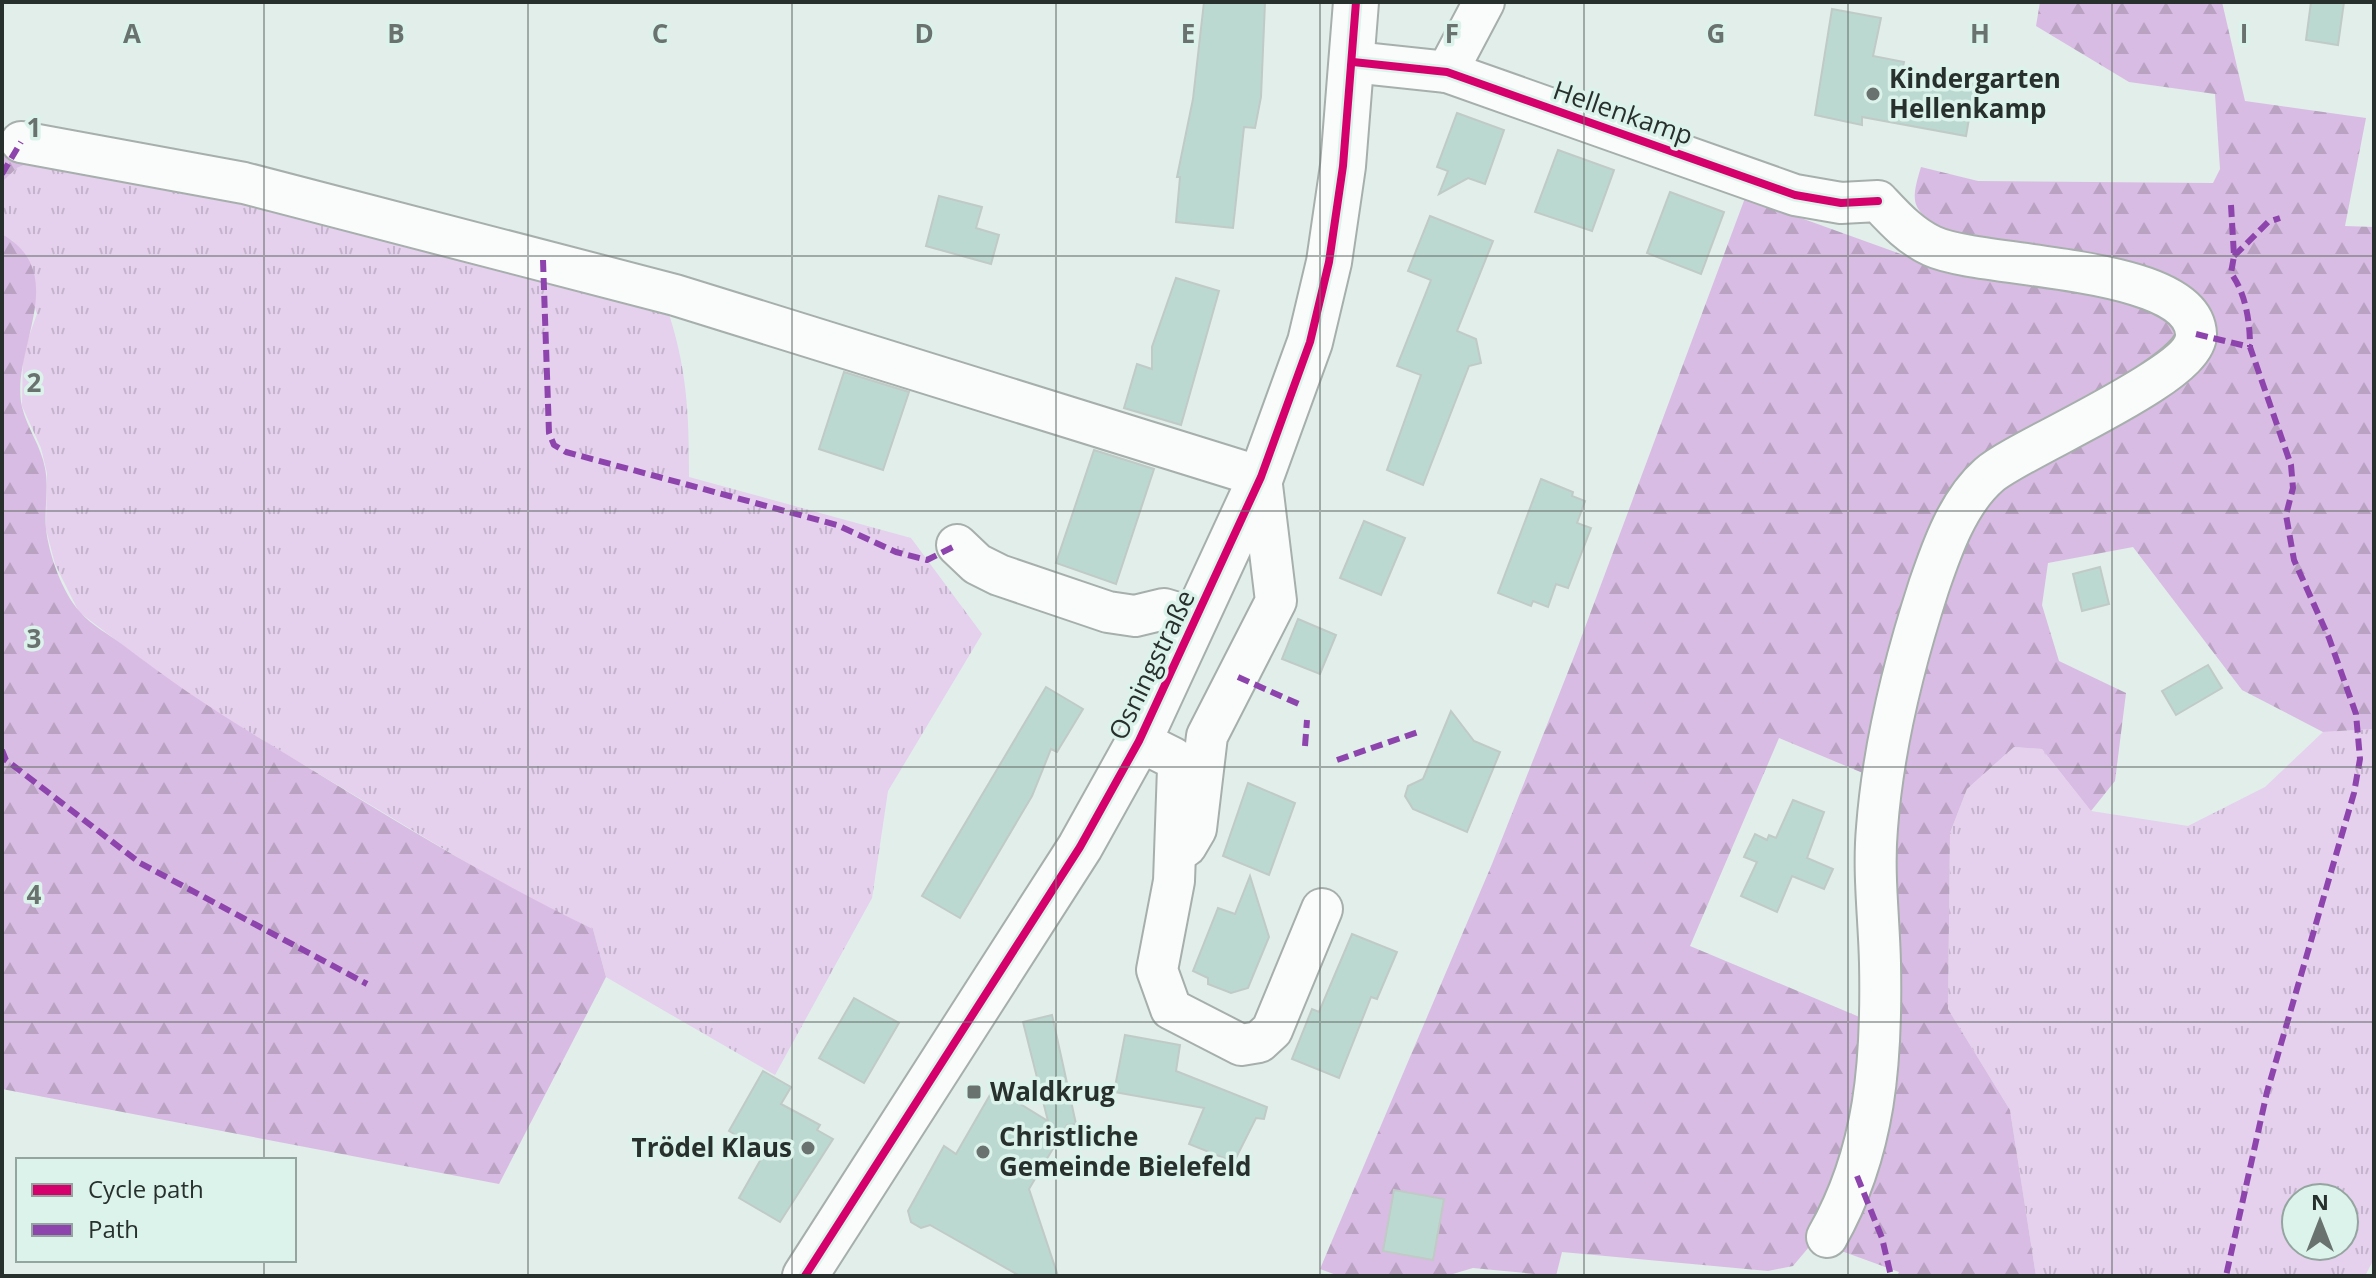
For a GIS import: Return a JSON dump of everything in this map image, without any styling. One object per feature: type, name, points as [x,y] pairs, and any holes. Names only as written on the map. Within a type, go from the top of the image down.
[{"type":"main road","name":"Osningstraße","points":[[805,1276],[1049,898],[1139,741],[1261,477],[1310,342],[1329,262],[1343,166],[1356,2]]},
{"type":"street","points":[[1447,72],[1484,2]]},
{"type":"street","name":"Hellenkamp","points":[[1353,62],[1447,72],[1795,195],[1841,203],[1878,201],[1902,227],[1932,246],[1958,254],[2119,278],[2169,297],[2189,316],[2196,334],[2192,349],[2137,392],[1989,475],[1953,523],[1929,587],[1906,671],[1886,765],[1877,828],[1880,1013],[1872,1107],[1863,1159],[1849,1198],[1827,1237]]},
{"type":"street","points":[[21,142],[244,183],[660,291],[893,360],[1261,477],[1276,601],[1207,736],[1196,829],[1186,846],[1176,852]]},
{"type":"street","points":[[957,545],[977,564],[999,575],[1108,612],[1135,616],[1164,609],[1197,619]]},
{"type":"street","points":[[1139,741],[1173,758],[1178,768],[1176,852],[1157,970],[1162,992],[1171,1009],[1184,1019],[1241,1045],[1259,1042],[1272,1030],[1322,909]]},
{"type":"green space","points":[[2040,2],[2222,2],[2245,101],[2366,118],[2345,226],[2374,227],[2374,729],[2323,732],[2242,690],[2133,547],[2048,563],[2042,605],[2059,661],[2126,693],[2115,781],[2091,811],[2042,749],[2014,747],[1967,789],[1950,833],[1948,1009],[2010,1110],[2036,1276],[1897,1276],[1899,1272],[1814,1241],[1793,1266],[1768,1271],[1562,1252],[1556,1276],[1473,1268],[1446,1276],[1339,1276],[1320,1269],[1492,864],[1577,649],[1745,198],[1948,271],[1941,239],[1920,212],[1915,200],[1921,167],[1978,181],[2213,183],[2220,169],[2215,94],[2129,82],[2036,26]],"holes":[[[1779,738],[1870,776],[1869,1021],[1690,946]]]},
{"type":"green space","points":[[2,148],[44,156],[17,168],[2,182]]},
{"type":"green space","points":[[44,156],[260,199],[666,305],[685,390],[689,477],[911,538],[982,634],[888,791],[872,898],[775,1075],[606,977],[593,929],[517,893],[191,697],[79,612],[55,564],[46,529],[47,473],[41,448],[22,406],[23,353],[37,314],[13,241],[2,234],[2,182],[17,168]]},
{"type":"green space","points":[[2,234],[23,251],[33,270],[36,292],[20,385],[22,407],[45,468],[46,529],[50,550],[57,573],[73,604],[95,626],[249,732],[469,864],[593,929],[606,977],[499,1184],[2,1089]]},
{"type":"green space","points":[[2374,729],[2374,1259],[2365,1276],[2036,1276],[2010,1110],[1948,1009],[1950,833],[1967,789],[2014,747],[2042,749],[2091,811],[2188,826],[2265,787],[2323,732]]},
{"type":"building","points":[[1204,2],[1265,2],[1261,97],[1255,128],[1244,127],[1233,228],[1176,222],[1180,177],[1177,177],[1193,99]]},
{"type":"building","points":[[2311,2],[2344,2],[2338,45],[2306,40]]},
{"type":"building","points":[[1832,9],[1881,18],[1873,56],[1904,62],[1902,71],[1975,84],[1966,136],[1862,117],[1862,125],[1815,115]]},
{"type":"building","points":[[1457,113],[1504,130],[1485,184],[1468,178],[1439,194],[1448,171],[1437,167]]},
{"type":"building","points":[[1558,150],[1614,170],[1592,231],[1535,212]]},
{"type":"building","points":[[1670,192],[1724,212],[1701,274],[1647,253]]},
{"type":"building","points":[[939,196],[982,207],[976,228],[999,235],[991,264],[926,246]]},
{"type":"building","points":[[1430,216],[1493,241],[1457,331],[1476,339],[1481,363],[1469,366],[1423,485],[1387,470],[1421,375],[1397,366],[1431,280],[1408,271]]},
{"type":"building","points":[[1176,278],[1219,291],[1181,425],[1124,408],[1137,364],[1152,369],[1152,347]]},
{"type":"building","points":[[844,372],[909,392],[883,470],[819,449]]},
{"type":"building","points":[[1094,450],[1154,469],[1116,584],[1056,563]]},
{"type":"building","points":[[1541,479],[1573,492],[1572,496],[1585,501],[1577,523],[1591,528],[1568,588],[1556,584],[1548,607],[1533,601],[1531,606],[1498,593]]},
{"type":"building","points":[[1364,521],[1405,538],[1381,595],[1340,578]]},
{"type":"building","points":[[2100,567],[2109,604],[2082,611],[2073,574]]},
{"type":"building","points":[[1298,619],[1336,635],[1320,674],[1282,659]]},
{"type":"building","points":[[2208,665],[2222,688],[2176,715],[2162,691]]},
{"type":"building","points":[[1046,687],[1083,709],[1057,752],[1051,749],[1032,796],[960,918],[922,896]]},
{"type":"building","points":[[1451,711],[1474,741],[1500,752],[1467,832],[1413,809],[1405,796],[1408,786],[1423,779]]},
{"type":"building","points":[[1248,783],[1295,803],[1269,875],[1223,856]]},
{"type":"building","points":[[1793,800],[1824,812],[1807,858],[1833,869],[1824,889],[1792,876],[1777,912],[1741,896],[1757,862],[1744,857],[1755,834],[1767,840],[1769,835],[1776,838]]},
{"type":"building","points":[[1250,876],[1269,937],[1248,988],[1231,993],[1208,984],[1208,978],[1193,971],[1218,908],[1235,914]]},
{"type":"building","points":[[1352,934],[1397,952],[1377,999],[1371,997],[1339,1078],[1292,1059],[1312,1009],[1319,1012]]},
{"type":"building","points":[[854,998],[899,1023],[864,1083],[819,1058]]},
{"type":"building","points":[[1052,1015],[1076,1124],[1067,1125],[1029,1189],[1058,1276],[1020,1276],[930,1225],[921,1228],[911,1222],[908,1211],[944,1146],[956,1154],[994,1088],[1048,1121],[1023,1022]]},
{"type":"building","points":[[1125,1035],[1180,1045],[1176,1071],[1267,1107],[1264,1119],[1256,1118],[1234,1162],[1189,1144],[1204,1108],[1114,1092]]},
{"type":"building","points":[[763,1071],[791,1087],[781,1104],[820,1125],[817,1130],[833,1139],[780,1222],[739,1198],[765,1152],[729,1131]]},
{"type":"building","points":[[1394,1190],[1444,1199],[1433,1260],[1383,1251]]},
{"type":"marked path","points":[[2,174],[21,142]]},
{"type":"marked path","points":[[2231,205],[2234,256],[2231,273],[2246,308],[2250,347]]},
{"type":"marked path","points":[[2234,256],[2268,222],[2280,218]]},
{"type":"marked path","points":[[543,260],[549,433],[554,445],[566,452],[837,525],[896,552],[927,560],[957,545]]},
{"type":"marked path","points":[[2196,334],[2250,347],[2291,465],[2293,488],[2286,515],[2294,560],[2329,638],[2356,714],[2360,759],[2354,793],[2267,1092],[2226,1276]]},
{"type":"marked path","points":[[1238,677],[1301,705]]},
{"type":"marked path","points":[[1305,746],[1307,720]]},
{"type":"marked path","points":[[1337,760],[1421,731]]},
{"type":"marked path","points":[[2,750],[6,760],[140,863],[367,984]]},
{"type":"marked path","points":[[1857,1176],[1882,1238],[1891,1276]]},
{"type":"cycle path","points":[[805,1276],[1080,847],[1139,741],[1261,477],[1310,342],[1329,262],[1343,166],[1356,2]]},
{"type":"cycle path","points":[[1353,62],[1447,72],[1795,195],[1841,203],[1878,201]]},
{"type":"place","name":"Kindergarten Hellenkamp","points":[[1873,94]]},
{"type":"place","name":"Waldkrug","points":[[974,1092]]},
{"type":"place","name":"Trödel Klaus","points":[[808,1148]]},
{"type":"place","name":"Christliche Gemeinde Bielefeld","points":[[983,1152]]}]
